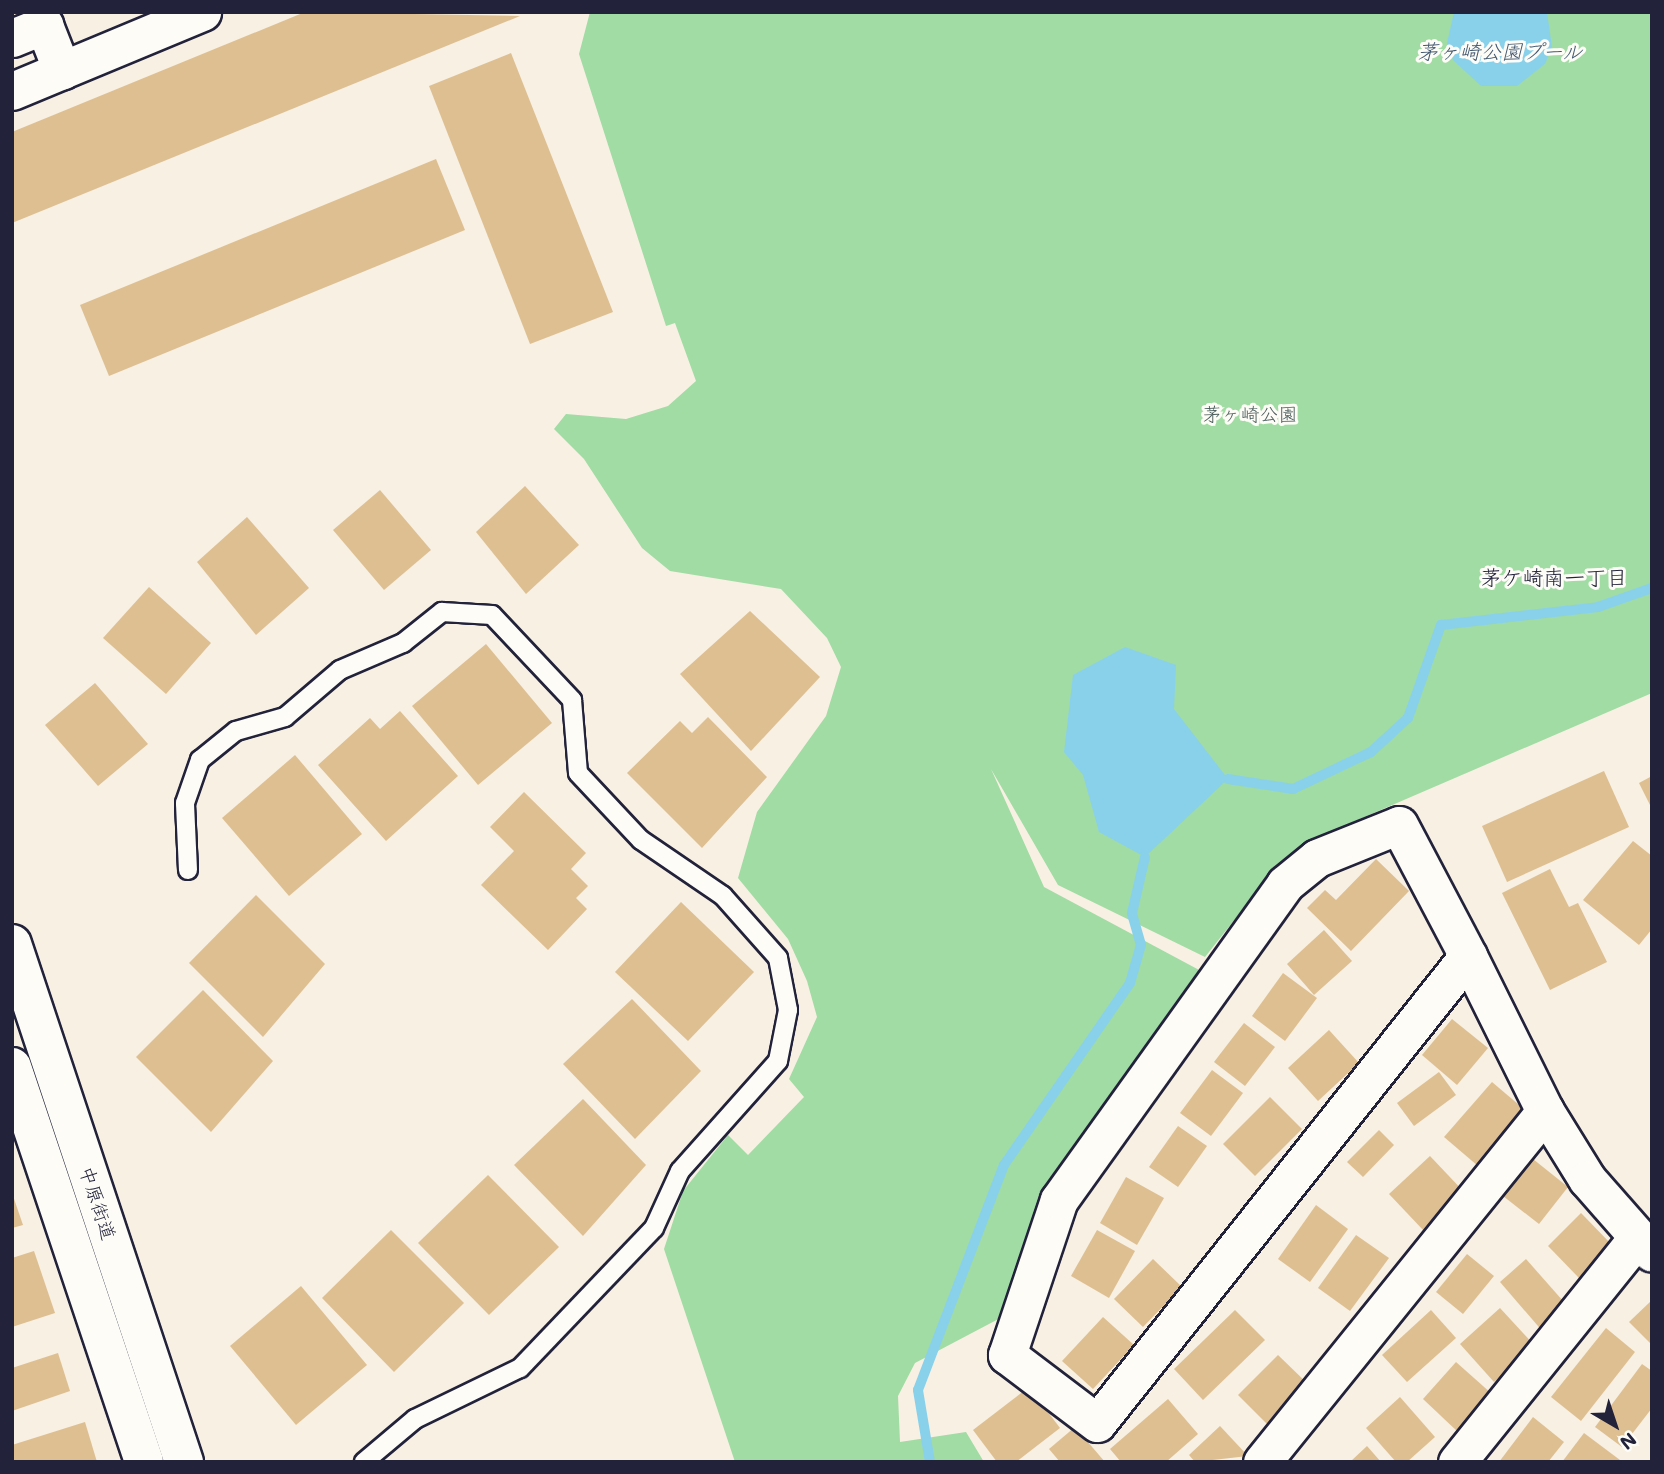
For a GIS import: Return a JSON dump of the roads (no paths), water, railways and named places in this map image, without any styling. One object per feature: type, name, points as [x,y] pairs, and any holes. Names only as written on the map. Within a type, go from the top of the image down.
[{"type":"main road","name":"中原街道","points":[[12,944],[184,1462]]},
{"type":"main road","name":"中原街道","points":[[12,1067],[144,1462]]},
{"type":"street","points":[[12,91],[202,12]]},
{"type":"street","points":[[21,35],[44,25],[62,72]]},
{"type":"street","points":[[1457,1462],[1644,1246],[1587,1179],[1545,1111],[1468,956],[1399,825],[1317,858],[1285,884],[1059,1200],[1007,1355],[1097,1423],[1468,956]]},
{"type":"street","points":[[1262,1462],[1545,1111]]},
{"type":"lane","points":[[188,870],[185,803],[200,760],[236,731],[285,717],[340,670],[403,643],[442,612],[492,615],[572,700],[578,773],[641,840],[723,896],[778,958],[788,1010],[778,1061],[680,1171],[654,1228],[520,1368],[415,1419],[364,1462]]},
{"type":"water","name":"茅ヶ崎公園プール","points":[[1454,12],[1547,12],[1552,47],[1545,64],[1517,86],[1481,86],[1453,60],[1447,43]]},
{"type":"water","points":[[1125,647],[1176,665],[1174,709],[1228,779],[1145,857],[1099,832],[1083,775],[1064,752],[1073,675]]},
{"type":"waterway","points":[[1228,779],[1293,789],[1371,752],[1408,718],[1441,625],[1598,607],[1652,588]]},
{"type":"waterway","points":[[930,1462],[918,1390],[1004,1165],[1130,983],[1141,945],[1132,913],[1145,857]]},
{"type":"district","name":"茅ケ崎南一丁目","points":[[1554,577]]},
{"type":"park label","name":"茅ヶ崎公園","points":[[1250,414]]}]
